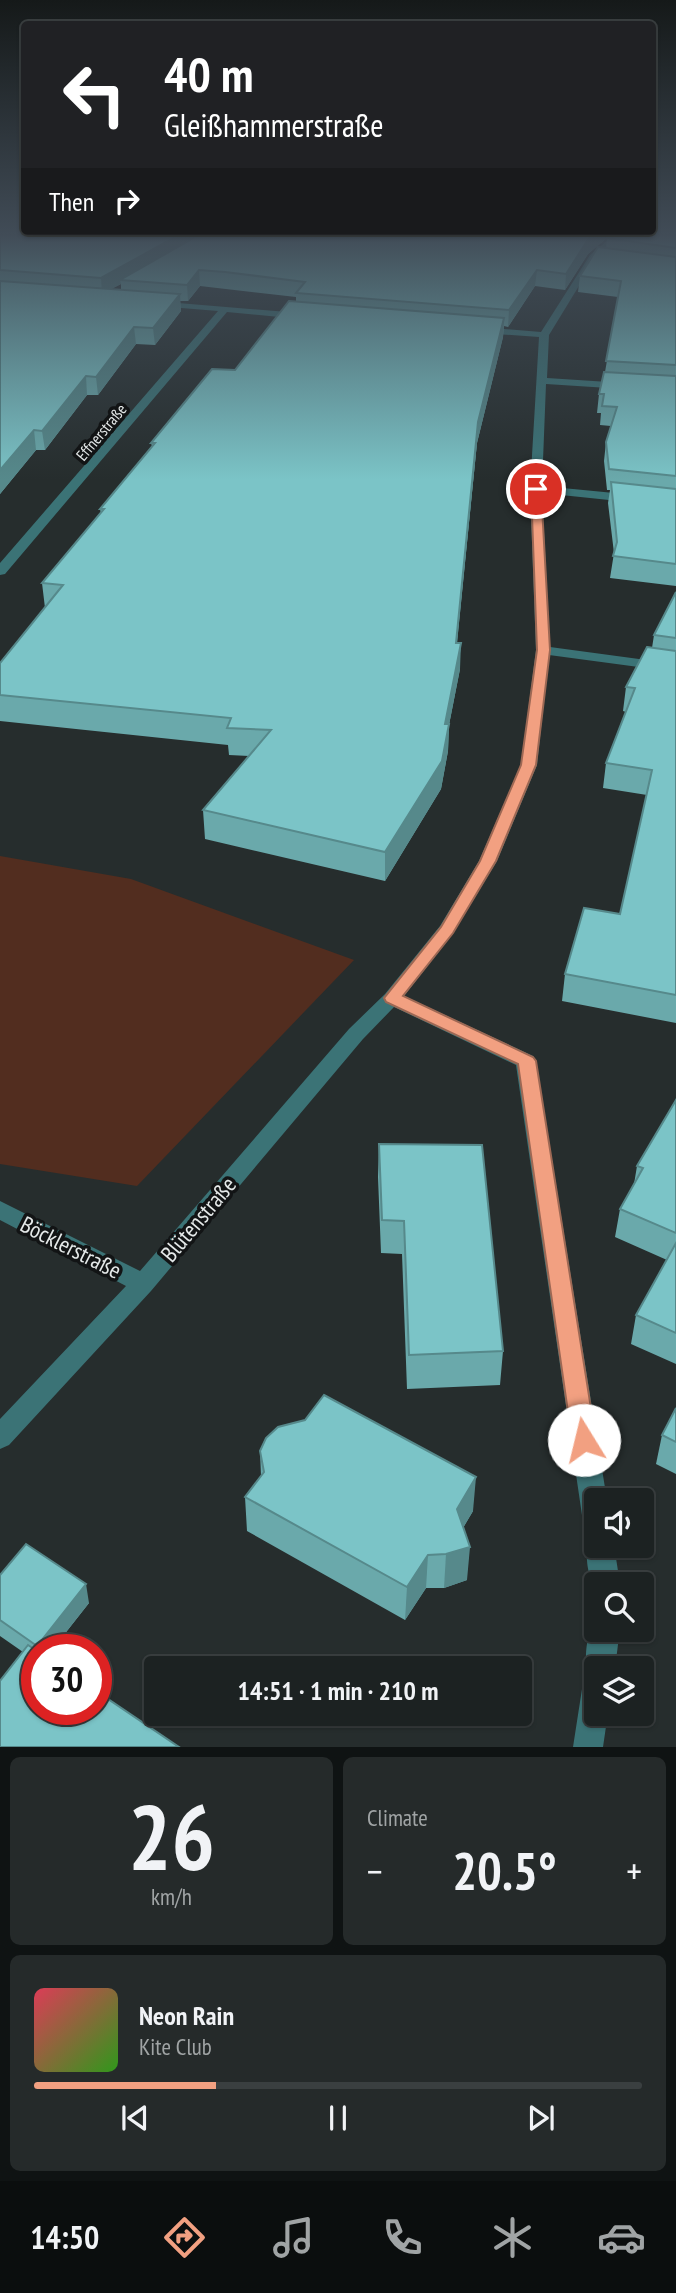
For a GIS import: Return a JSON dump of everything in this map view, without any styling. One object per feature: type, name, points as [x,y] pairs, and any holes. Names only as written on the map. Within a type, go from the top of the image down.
[{"type":"street","name":"Effnerstraße","points":[[0,571],[218,318]]},
{"type":"street","points":[[474,329],[544,335],[555,318]]},
{"type":"street","name":"Blütenstraße","points":[[0,1437],[143,1284],[356,1034],[392,998],[447,929],[488,861],[529,765],[543,650],[536,489],[544,335]]},
{"type":"street","points":[[542,381],[636,387]]},
{"type":"street","points":[[536,489],[676,503]]},
{"type":"street","points":[[543,650],[676,668]]},
{"type":"street","points":[[392,998],[526,1061],[592,1488]]},
{"type":"street","name":"Böcklerstraße","points":[[0,1210],[143,1284]]},
{"type":"street","points":[[589,1747],[592,1726]]},
{"type":"shaded area","points":[[0,856],[131,879],[354,960],[137,1186],[0,1164]]},
{"type":"building","points":[[0,318],[161,318],[153,328],[134,327],[96,377],[86,376],[42,431],[34,430],[0,470]]},
{"type":"building","points":[[276,318],[504,318],[478,422],[456,643],[461,643],[445,724],[449,724],[442,761],[385,852],[203,810],[271,730],[227,728],[231,718],[0,695],[0,663],[63,585],[42,583],[104,509],[100,509],[212,369],[235,370]]},
{"type":"building","points":[[614,318],[676,318],[676,365],[606,361]]},
{"type":"building","points":[[604,372],[676,376],[676,476],[609,469],[606,442],[617,407],[602,406],[604,394],[599,394]]},
{"type":"building","points":[[611,482],[676,489],[676,564],[613,556],[617,542]]},
{"type":"building","points":[[676,592],[676,638],[654,635]]},
{"type":"building","points":[[647,647],[676,651],[676,995],[565,974],[584,908],[620,914],[652,770],[606,763],[635,688],[626,687]]},
{"type":"building","points":[[676,1100],[676,1233],[620,1209],[643,1168],[637,1166]]},
{"type":"building","points":[[379,1144],[482,1145],[503,1351],[409,1355],[404,1221],[382,1220]]},
{"type":"building","points":[[676,1243],[676,1333],[636,1315]]},
{"type":"building","points":[[324,1395],[476,1477],[457,1509],[470,1547],[446,1554],[428,1555],[407,1587],[245,1497],[264,1472],[260,1451],[266,1438],[278,1427],[305,1420]]},
{"type":"building","points":[[676,1408],[676,1442],[662,1435]]},
{"type":"building","points":[[26,1544],[86,1584],[46,1634],[21,1635],[0,1620],[0,1575]]},
{"type":"building","points":[[21,1654],[21,1725],[112,1725],[112,1702],[144,1726],[179,1747],[0,1747],[0,1681]]},
{"type":"route","points":[[536,489],[543,650],[529,765],[488,861],[447,929],[392,998],[526,1061],[584,1440]]}]
